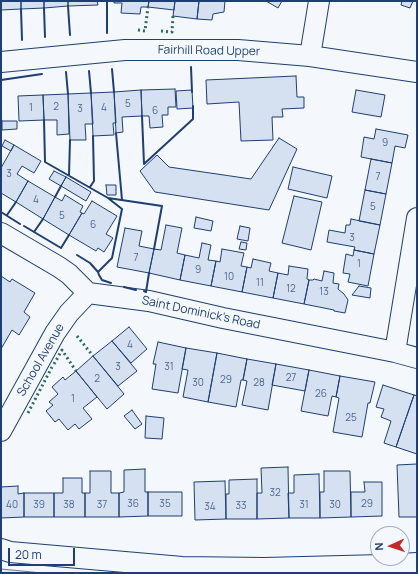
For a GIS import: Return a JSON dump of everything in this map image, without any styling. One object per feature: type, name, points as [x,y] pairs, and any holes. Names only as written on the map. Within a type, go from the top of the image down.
[{"type":"street","points":[[310,56],[319,1]]},
{"type":"street","name":"Fairhill Road Upper","points":[[1,62],[125,50],[238,50],[310,56],[417,72]]},
{"type":"street","points":[[396,352],[417,218]]},
{"type":"street","points":[[1,233],[59,266],[88,293]]},
{"type":"street","name":"Saint Dominick's Road","points":[[88,293],[149,301],[223,318],[396,352],[417,358]]},
{"type":"street","name":"School Avenue","points":[[1,431],[55,333],[69,313],[88,293]]},
{"type":"street","points":[[1,549],[10,552],[182,567],[264,568],[382,565],[417,562]]},
{"type":"shaded area","points":[[1,569],[42,573],[1,573]]},
{"type":"building","points":[[1,1],[21,1],[21,9],[1,10]]},
{"type":"building","points":[[21,1],[44,1],[44,8],[21,9]]},
{"type":"building","points":[[44,1],[68,1],[68,6],[44,8]]},
{"type":"building","points":[[68,1],[97,1],[98,5],[68,6]]},
{"type":"building","points":[[114,1],[149,1],[148,7],[141,7],[140,14],[121,13],[122,3],[114,3]]},
{"type":"building","points":[[149,1],[175,1],[174,10],[148,7]]},
{"type":"building","points":[[175,1],[199,1],[197,19],[173,16]]},
{"type":"building","points":[[199,1],[225,1],[224,12],[213,14],[212,20],[197,19]]},
{"type":"building","points":[[266,1],[282,1],[278,8]]},
{"type":"building","points":[[402,1],[413,1],[410,8],[401,5]]},
{"type":"building","points":[[296,76],[297,97],[304,97],[304,108],[282,109],[283,117],[272,117],[273,140],[241,141],[239,102],[207,104],[206,80]]},
{"type":"building","points":[[175,89],[176,107],[168,107],[168,115],[162,115],[163,127],[150,128],[149,116],[142,116],[141,90]]},
{"type":"building","points":[[141,90],[142,116],[122,117],[123,132],[116,133],[114,92]]},
{"type":"building","points":[[192,90],[193,108],[177,109],[176,91]]},
{"type":"building","points":[[356,90],[385,95],[381,117],[352,112]]},
{"type":"building","points":[[114,92],[116,123],[113,123],[114,135],[93,136],[91,93]]},
{"type":"building","points":[[91,93],[93,124],[85,124],[86,140],[70,140],[68,94]]},
{"type":"building","points":[[68,94],[69,134],[57,135],[57,120],[44,120],[43,95]]},
{"type":"building","points":[[43,95],[44,120],[19,121],[18,96]]},
{"type":"building","points":[[2,121],[17,121],[17,129],[2,130]]},
{"type":"building","points":[[376,129],[408,135],[405,148],[395,146],[392,163],[361,157],[364,137],[374,139]]},
{"type":"building","points":[[279,138],[297,149],[269,210],[155,192],[140,171],[157,155],[169,167],[251,179]]},
{"type":"building","points":[[5,140],[14,145],[11,151],[2,146]]},
{"type":"building","points":[[14,145],[41,161],[34,173],[22,166],[17,174],[28,181],[16,202],[1,193],[1,168]]},
{"type":"building","points":[[371,159],[392,163],[386,194],[365,190]]},
{"type":"building","points":[[293,167],[332,176],[327,198],[288,189]]},
{"type":"building","points":[[54,171],[66,177],[61,186],[49,179]]},
{"type":"building","points":[[66,177],[91,192],[86,201],[61,186]]},
{"type":"building","points":[[28,181],[55,197],[43,219],[16,202]]},
{"type":"building","points":[[106,185],[116,185],[116,195],[107,195]]},
{"type":"building","points":[[365,190],[386,194],[380,225],[359,221]]},
{"type":"building","points":[[65,195],[83,206],[80,212],[82,213],[69,235],[43,219],[55,197],[62,201]]},
{"type":"building","points":[[294,196],[322,202],[311,250],[282,243]]},
{"type":"building","points":[[92,201],[117,216],[106,234],[113,238],[104,252],[98,248],[96,251],[69,235],[82,213],[84,214]]},
{"type":"building","points":[[196,217],[213,221],[211,231],[194,228]]},
{"type":"building","points":[[351,219],[380,225],[374,254],[354,250],[355,247],[327,242],[329,230],[345,233],[346,225],[350,225]]},
{"type":"building","points":[[166,225],[182,228],[177,253],[185,255],[180,280],[149,273],[154,249],[161,250]]},
{"type":"building","points":[[240,226],[250,228],[248,241],[237,239]]},
{"type":"building","points":[[125,228],[142,231],[139,246],[154,249],[149,273],[117,267]]},
{"type":"building","points":[[241,242],[247,243],[246,250],[239,249]]},
{"type":"building","points":[[202,243],[211,245],[208,260],[216,261],[211,286],[180,280],[185,255],[199,258]]},
{"type":"building","points":[[222,249],[244,253],[241,266],[247,267],[242,292],[211,286],[216,261],[220,262]]},
{"type":"building","points":[[354,250],[374,254],[368,286],[348,282],[350,274],[343,273],[346,254],[353,256]]},
{"type":"building","points":[[253,259],[271,263],[269,271],[278,273],[273,298],[242,292],[247,267],[251,268]]},
{"type":"building","points":[[289,266],[308,269],[307,279],[309,280],[304,304],[273,298],[278,273],[288,275]]},
{"type":"building","points":[[324,271],[334,273],[333,283],[339,284],[338,289],[348,300],[345,313],[304,304],[309,280],[314,279],[322,281]]},
{"type":"building","points":[[1,276],[10,282],[12,279],[35,293],[24,312],[30,317],[19,335],[12,330],[1,349]]},
{"type":"building","points":[[359,286],[371,288],[370,298],[352,295]]},
{"type":"building","points":[[129,327],[147,349],[131,363],[112,341]]},
{"type":"building","points":[[112,341],[137,371],[118,386],[93,356]]},
{"type":"building","points":[[158,342],[186,348],[178,393],[152,389],[156,364],[153,364]]},
{"type":"building","points":[[186,348],[217,353],[208,402],[183,397],[188,370],[182,369]]},
{"type":"building","points":[[217,353],[247,359],[236,407],[208,402]]},
{"type":"building","points":[[93,356],[124,394],[107,409],[76,371]]},
{"type":"building","points":[[247,359],[276,364],[268,410],[242,405],[247,381],[243,380]]},
{"type":"building","points":[[276,364],[309,370],[305,391],[272,385]]},
{"type":"building","points":[[309,370],[340,376],[336,397],[332,396],[328,416],[301,411]]},
{"type":"building","points":[[76,371],[97,397],[83,408],[92,419],[79,429],[75,424],[68,430],[59,419],[55,422],[46,411],[53,405],[49,402],[58,394],[52,387],[63,377],[65,380]]},
{"type":"building","points":[[340,376],[375,382],[370,403],[368,403],[362,437],[333,432],[339,398],[336,397]]},
{"type":"building","points":[[383,385],[414,395],[396,447],[384,443],[391,421],[381,417],[384,409],[376,407]]},
{"type":"building","points":[[414,395],[417,396],[417,454],[396,447]]},
{"type":"building","points":[[132,410],[142,424],[135,429],[124,416]]},
{"type":"building","points":[[146,416],[164,418],[162,439],[145,438]]},
{"type":"building","points":[[417,464],[417,517],[399,517],[397,465]]},
{"type":"building","points":[[288,467],[289,518],[257,519],[257,493],[262,493],[261,468]]},
{"type":"building","points":[[145,469],[145,492],[148,492],[148,516],[119,517],[119,493],[124,492],[124,470]]},
{"type":"building","points":[[90,471],[111,471],[111,493],[119,493],[119,517],[85,517],[85,493],[90,493]]},
{"type":"building","points":[[324,471],[350,471],[351,517],[320,518],[320,492],[324,492]]},
{"type":"building","points":[[319,474],[320,518],[289,518],[288,493],[294,493],[294,475]]},
{"type":"building","points":[[63,478],[82,478],[82,493],[85,493],[85,517],[54,517],[54,493],[63,493]]},
{"type":"building","points":[[257,479],[257,519],[226,519],[226,494],[229,494],[229,480]]},
{"type":"building","points":[[225,481],[226,519],[195,520],[194,482]]},
{"type":"building","points":[[364,482],[382,482],[382,516],[351,517],[351,492],[365,492]]},
{"type":"building","points":[[18,486],[18,494],[24,493],[24,517],[1,518],[1,487]]},
{"type":"building","points":[[148,492],[182,492],[182,516],[148,516]]},
{"type":"building","points":[[24,493],[54,493],[54,517],[24,517]]},
{"type":"hedge","points":[[138,30],[145,31],[148,7]]},
{"type":"hedge","points":[[161,31],[172,32],[173,16]]},
{"type":"hedge","points":[[77,336],[93,356]]},
{"type":"hedge","points":[[54,364],[62,350],[76,371]]},
{"type":"hedge","points":[[28,413],[52,367]]},
{"type":"wall","points":[[107,1],[107,33]]},
{"type":"wall","points":[[68,6],[70,35]]},
{"type":"wall","points":[[44,8],[45,37]]},
{"type":"wall","points":[[21,9],[22,40]]},
{"type":"wall","points":[[191,67],[192,92]]},
{"type":"wall","points":[[112,69],[114,92]]},
{"type":"wall","points":[[89,71],[91,93]]},
{"type":"wall","points":[[66,72],[68,94]]},
{"type":"wall","points":[[1,80],[42,74]]},
{"type":"wall","points":[[142,116],[144,164],[193,119],[193,106]]},
{"type":"wall","points":[[44,120],[45,162],[108,198]]},
{"type":"wall","points":[[116,133],[122,200]]},
{"type":"wall","points":[[90,187],[94,181],[93,136]]},
{"type":"wall","points":[[69,175],[70,140]]},
{"type":"wall","points":[[55,197],[61,186]]},
{"type":"wall","points":[[111,283],[102,280],[98,272],[112,258],[122,209],[108,198],[162,206],[154,249]]},
{"type":"wall","points":[[7,215],[16,202]]},
{"type":"wall","points":[[1,212],[20,224]]},
{"type":"wall","points":[[34,232],[43,219]]},
{"type":"wall","points":[[24,226],[61,248],[69,235]]},
{"type":"wall","points":[[77,255],[90,263],[98,272]]},
{"type":"wall","points":[[144,291],[146,292],[149,273]]},
{"type":"wall","points":[[124,287],[136,290]]}]
